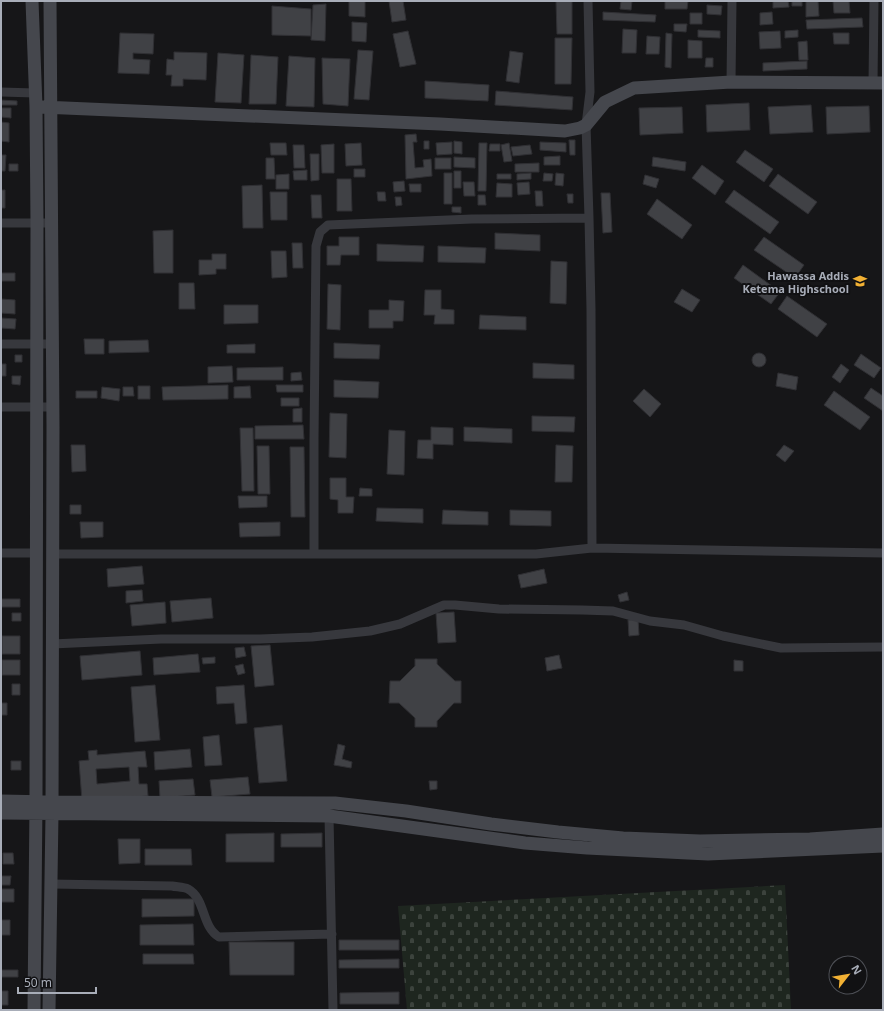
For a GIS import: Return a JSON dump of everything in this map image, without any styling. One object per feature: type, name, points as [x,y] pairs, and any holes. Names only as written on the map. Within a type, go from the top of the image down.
[{"type":"street","points":[[32,1],[36,107],[37,223],[37,553],[34,1010]]},
{"type":"street","points":[[49,1010],[52,808],[53,427],[50,1]]},
{"type":"street","points":[[588,1],[590,92],[586,125],[589,218],[592,548]]},
{"type":"street","points":[[731,82],[732,1]]},
{"type":"street","points":[[36,107],[565,131],[580,128],[586,125],[605,102],[634,88],[731,82],[878,83],[874,1]]},
{"type":"street","points":[[1,92],[35,92]]},
{"type":"street","points":[[314,554],[316,246],[320,232],[328,225],[472,219],[589,218]]},
{"type":"street","points":[[1,223],[51,223]]},
{"type":"street","points":[[1,344],[52,344]]},
{"type":"street","points":[[1,407],[53,407]]},
{"type":"street","points":[[37,427],[53,427]]},
{"type":"street","points":[[1,553],[536,554],[592,548],[883,553]]},
{"type":"street","points":[[52,644],[161,639],[260,639],[312,637],[370,631],[400,624],[434,608],[449,605],[499,609],[613,611],[650,621],[684,626],[781,648],[883,647]]},
{"type":"street","points":[[1,801],[36,808]]},
{"type":"street","points":[[1,813],[36,808],[335,803],[406,811],[490,824],[623,838],[700,841],[810,839],[883,834]]},
{"type":"street","points":[[52,808],[329,816],[525,843],[587,848],[708,854],[883,846]]},
{"type":"street","points":[[329,816],[333,1010]]},
{"type":"street","points":[[51,884],[172,886],[188,889],[198,898],[207,925],[212,933],[219,937],[332,934]]},
{"type":"green space","points":[[785,885],[791,1010],[407,1010],[398,906]]},
{"type":"building","points":[[349,1],[365,1],[365,17],[349,16]]},
{"type":"building","points":[[389,1],[403,1],[406,20],[392,22]]},
{"type":"building","points":[[556,1],[572,1],[572,34],[557,34]]},
{"type":"building","points":[[621,1],[632,1],[631,10],[620,9]]},
{"type":"building","points":[[665,1],[688,1],[687,9],[665,9]]},
{"type":"building","points":[[773,1],[788,1],[789,7],[773,8]]},
{"type":"building","points":[[792,1],[802,1],[802,6],[792,6]]},
{"type":"building","points":[[806,1],[818,1],[819,16],[806,17]]},
{"type":"building","points":[[833,1],[849,1],[850,13],[834,13]]},
{"type":"building","points":[[326,4],[325,41],[311,40],[313,5]]},
{"type":"building","points":[[707,5],[722,6],[721,15],[707,14]]},
{"type":"building","points":[[272,6],[311,9],[311,36],[272,35]]},
{"type":"building","points":[[603,12],[656,15],[655,22],[603,20]]},
{"type":"building","points":[[772,12],[773,24],[760,25],[760,13]]},
{"type":"building","points":[[690,13],[702,13],[702,24],[690,24]]},
{"type":"building","points":[[862,18],[863,27],[807,29],[806,20]]},
{"type":"building","points":[[352,22],[367,23],[366,42],[352,41]]},
{"type":"building","points":[[674,24],[687,24],[686,32],[674,31]]},
{"type":"building","points":[[623,29],[637,30],[636,53],[622,53]]},
{"type":"building","points":[[698,30],[720,31],[720,38],[698,37]]},
{"type":"building","points":[[798,30],[798,37],[785,38],[785,31]]},
{"type":"building","points":[[408,31],[416,64],[400,67],[393,34]]},
{"type":"building","points":[[780,31],[781,48],[760,49],[759,32]]},
{"type":"building","points":[[120,33],[154,34],[153,54],[133,53],[133,59],[150,60],[149,74],[118,73]]},
{"type":"building","points":[[666,33],[672,34],[671,68],[665,67]]},
{"type":"building","points":[[833,33],[849,33],[849,44],[834,44]]},
{"type":"building","points":[[647,36],[660,37],[659,54],[646,54]]},
{"type":"building","points":[[555,38],[572,38],[571,84],[555,84]]},
{"type":"building","points":[[688,40],[702,41],[702,58],[688,58]]},
{"type":"building","points":[[807,41],[808,60],[799,60],[798,42]]},
{"type":"building","points":[[358,50],[373,51],[369,100],[354,99]]},
{"type":"building","points":[[510,51],[523,53],[519,83],[506,81]]},
{"type":"building","points":[[174,52],[207,53],[206,80],[183,79],[183,86],[171,86],[172,75],[166,75],[167,59],[174,60]]},
{"type":"building","points":[[218,53],[244,55],[241,103],[215,102]]},
{"type":"building","points":[[251,55],[278,57],[276,104],[249,104]]},
{"type":"building","points":[[289,56],[315,58],[314,107],[286,106]]},
{"type":"building","points":[[322,58],[350,59],[348,106],[323,104]]},
{"type":"building","points":[[706,58],[713,58],[713,67],[705,67]]},
{"type":"building","points":[[807,61],[807,69],[763,71],[763,63]]},
{"type":"building","points":[[425,81],[489,85],[488,101],[425,98]]},
{"type":"building","points":[[496,91],[573,97],[572,110],[495,105]]},
{"type":"building","points":[[1,100],[17,101],[17,105],[1,105]]},
{"type":"building","points":[[749,103],[750,130],[707,132],[706,105]]},
{"type":"building","points":[[811,105],[813,132],[770,134],[768,107]]},
{"type":"building","points":[[869,106],[870,132],[827,134],[826,107]]},
{"type":"building","points":[[682,107],[683,133],[640,135],[639,108]]},
{"type":"building","points":[[1,108],[11,108],[11,118],[1,117]]},
{"type":"building","points":[[1,122],[9,123],[9,142],[1,141]]},
{"type":"building","points":[[416,134],[417,142],[413,142],[415,168],[424,167],[423,160],[431,159],[432,176],[406,179],[405,135]]},
{"type":"building","points":[[569,140],[575,140],[575,155],[570,155]]},
{"type":"building","points":[[424,141],[429,141],[429,149],[424,149]]},
{"type":"building","points":[[454,141],[462,142],[462,154],[454,153]]},
{"type":"building","points":[[452,142],[452,154],[437,155],[436,143]]},
{"type":"building","points":[[540,142],[566,143],[566,152],[540,150]]},
{"type":"building","points":[[270,143],[286,143],[287,155],[271,155]]},
{"type":"building","points":[[361,143],[362,165],[346,166],[345,144]]},
{"type":"building","points":[[479,143],[487,143],[486,191],[478,191]]},
{"type":"building","points":[[509,143],[512,161],[504,162],[501,145]]},
{"type":"building","points":[[334,144],[334,173],[322,173],[321,145]]},
{"type":"building","points":[[490,144],[500,144],[500,151],[489,151]]},
{"type":"building","points":[[293,145],[304,145],[305,168],[294,168]]},
{"type":"building","points":[[530,145],[532,154],[513,156],[511,147]]},
{"type":"building","points":[[745,150],[773,169],[764,182],[736,162]]},
{"type":"building","points":[[310,154],[319,154],[319,180],[311,181]]},
{"type":"building","points":[[1,155],[6,155],[5,171],[1,171]]},
{"type":"building","points":[[560,156],[560,165],[544,165],[544,157]]},
{"type":"building","points":[[454,157],[475,158],[475,168],[454,167]]},
{"type":"building","points":[[653,157],[686,162],[685,171],[652,166]]},
{"type":"building","points":[[266,158],[274,158],[275,179],[266,179]]},
{"type":"building","points":[[435,158],[451,158],[451,169],[435,169]]},
{"type":"building","points":[[539,163],[539,172],[515,172],[515,164]]},
{"type":"building","points":[[9,164],[18,164],[18,171],[9,171]]},
{"type":"building","points":[[702,165],[724,181],[715,195],[692,178]]},
{"type":"building","points":[[354,169],[365,169],[365,177],[354,177]]},
{"type":"building","points":[[307,170],[307,180],[294,180],[293,171]]},
{"type":"building","points":[[454,171],[461,171],[461,188],[454,188]]},
{"type":"building","points":[[444,173],[452,173],[452,204],[444,204]]},
{"type":"building","points":[[531,173],[531,179],[517,180],[517,174]]},
{"type":"building","points":[[544,173],[553,174],[552,181],[543,181]]},
{"type":"building","points":[[556,173],[564,174],[563,186],[555,185]]},
{"type":"building","points":[[289,174],[289,189],[276,189],[276,175]]},
{"type":"building","points":[[497,174],[511,174],[511,179],[497,179]]},
{"type":"building","points":[[778,174],[817,202],[808,214],[769,186]]},
{"type":"building","points":[[645,175],[659,179],[656,188],[643,184]]},
{"type":"building","points":[[337,179],[351,179],[352,211],[337,211]]},
{"type":"building","points":[[404,181],[405,191],[394,192],[393,182]]},
{"type":"building","points":[[463,182],[474,182],[475,196],[464,196]]},
{"type":"building","points":[[529,182],[530,194],[518,195],[517,183]]},
{"type":"building","points":[[497,183],[512,184],[512,197],[496,197]]},
{"type":"building","points":[[409,184],[421,184],[421,192],[410,192]]},
{"type":"building","points":[[262,185],[263,228],[243,228],[242,186]]},
{"type":"building","points":[[1,190],[5,190],[5,208],[1,208]]},
{"type":"building","points":[[734,190],[779,222],[770,234],[725,202]]},
{"type":"building","points":[[535,191],[542,191],[543,206],[536,206]]},
{"type":"building","points":[[270,192],[287,192],[287,220],[271,220]]},
{"type":"building","points":[[377,192],[385,192],[386,201],[378,201]]},
{"type":"building","points":[[601,193],[610,193],[612,232],[603,233]]},
{"type":"building","points":[[567,194],[573,194],[573,203],[568,203]]},
{"type":"building","points":[[311,195],[321,195],[322,218],[312,218]]},
{"type":"building","points":[[478,195],[485,195],[486,205],[478,205]]},
{"type":"building","points":[[395,197],[401,197],[402,205],[396,206]]},
{"type":"building","points":[[657,199],[692,225],[682,239],[647,214]]},
{"type":"building","points":[[452,207],[461,207],[461,213],[452,212]]},
{"type":"building","points":[[173,230],[173,273],[154,273],[153,231]]},
{"type":"building","points":[[495,233],[540,235],[540,251],[495,249]]},
{"type":"building","points":[[339,237],[359,237],[359,255],[341,255],[340,265],[327,265],[327,246],[339,246]]},
{"type":"building","points":[[764,237],[804,265],[795,278],[754,250]]},
{"type":"building","points":[[292,243],[302,243],[303,268],[293,268]]},
{"type":"building","points":[[377,244],[424,246],[423,262],[377,261]]},
{"type":"building","points":[[438,246],[486,248],[485,263],[438,262]]},
{"type":"building","points":[[271,251],[286,251],[287,277],[272,278]]},
{"type":"building","points":[[212,254],[226,254],[226,269],[216,269],[216,274],[199,275],[199,260],[212,260]]},
{"type":"building","points":[[551,261],[567,262],[566,304],[550,303]]},
{"type":"building","points":[[743,265],[780,292],[771,304],[734,278]]},
{"type":"building","points":[[1,273],[15,273],[15,281],[1,281]]},
{"type":"building","points":[[179,283],[194,283],[195,309],[179,309]]},
{"type":"building","points":[[328,284],[341,285],[340,330],[327,329]]},
{"type":"building","points":[[682,289],[700,300],[692,312],[674,302]]},
{"type":"building","points":[[425,290],[441,290],[441,309],[454,310],[454,324],[434,324],[435,315],[424,315]]},
{"type":"building","points":[[787,296],[827,324],[817,337],[778,309]]},
{"type":"building","points":[[1,299],[15,300],[15,314],[1,313]]},
{"type":"building","points":[[389,300],[404,301],[403,321],[393,321],[393,328],[369,328],[369,310],[389,310]]},
{"type":"building","points":[[224,305],[258,305],[258,323],[224,324]]},
{"type":"building","points":[[480,315],[526,317],[526,330],[479,329]]},
{"type":"building","points":[[1,318],[16,319],[15,329],[1,328]]},
{"type":"building","points":[[84,339],[104,339],[104,354],[85,354]]},
{"type":"building","points":[[148,340],[149,352],[109,353],[109,341]]},
{"type":"building","points":[[334,343],[380,345],[379,359],[334,358]]},
{"type":"building","points":[[255,344],[255,353],[227,353],[227,345]]},
{"type":"building","points":[[756,353],[762,353],[766,357],[766,363],[762,367],[756,367],[752,363],[752,357]]},
{"type":"building","points":[[861,354],[881,368],[874,378],[854,365]]},
{"type":"building","points":[[15,355],[22,355],[22,362],[15,362]]},
{"type":"building","points":[[533,363],[574,365],[574,379],[533,378]]},
{"type":"building","points":[[1,364],[6,364],[6,376],[1,376]]},
{"type":"building","points":[[841,364],[849,370],[840,383],[832,377]]},
{"type":"building","points":[[232,366],[233,382],[208,383],[208,367]]},
{"type":"building","points":[[283,367],[283,380],[237,380],[237,368]]},
{"type":"building","points":[[301,372],[302,380],[291,381],[291,373]]},
{"type":"building","points":[[778,373],[798,377],[796,390],[776,386]]},
{"type":"building","points":[[12,376],[21,376],[20,385],[12,384]]},
{"type":"building","points":[[334,380],[379,382],[378,398],[334,397]]},
{"type":"building","points":[[228,385],[228,399],[163,400],[162,387]]},
{"type":"building","points":[[276,385],[303,385],[303,392],[277,392]]},
{"type":"building","points":[[138,386],[150,386],[150,399],[138,399]]},
{"type":"building","points":[[250,386],[251,398],[234,398],[234,387]]},
{"type":"building","points":[[102,387],[120,389],[119,401],[101,398]]},
{"type":"building","points":[[123,387],[133,387],[134,396],[123,396]]},
{"type":"building","points":[[871,388],[883,396],[883,411],[864,398]]},
{"type":"building","points":[[644,389],[661,404],[650,417],[633,401]]},
{"type":"building","points":[[76,391],[97,391],[97,398],[76,398]]},
{"type":"building","points":[[834,391],[870,417],[860,430],[824,405]]},
{"type":"building","points":[[281,398],[299,398],[299,406],[281,406]]},
{"type":"building","points":[[302,408],[302,422],[293,422],[293,409]]},
{"type":"building","points":[[330,413],[347,414],[346,458],[329,457]]},
{"type":"building","points":[[532,416],[575,417],[574,432],[532,431]]},
{"type":"building","points":[[303,425],[304,439],[255,439],[255,426]]},
{"type":"building","points":[[431,427],[453,428],[453,445],[433,444],[433,459],[417,458],[418,440],[431,440]]},
{"type":"building","points":[[464,427],[512,429],[512,443],[464,441]]},
{"type":"building","points":[[240,428],[253,428],[254,491],[242,491]]},
{"type":"building","points":[[389,430],[405,431],[404,475],[387,474]]},
{"type":"building","points":[[71,445],[85,445],[86,471],[72,472]]},
{"type":"building","points":[[556,445],[573,446],[572,482],[555,482]]},
{"type":"building","points":[[784,445],[794,451],[785,462],[776,455]]},
{"type":"building","points":[[257,446],[269,446],[270,494],[258,494]]},
{"type":"building","points":[[290,447],[304,447],[305,517],[291,517]]},
{"type":"building","points":[[330,478],[346,478],[346,497],[354,497],[353,513],[338,513],[338,500],[330,499]]},
{"type":"building","points":[[360,488],[372,489],[372,496],[359,496]]},
{"type":"building","points":[[238,496],[267,496],[267,507],[239,508]]},
{"type":"building","points":[[70,505],[81,505],[81,514],[70,514]]},
{"type":"building","points":[[377,508],[423,509],[423,523],[376,521]]},
{"type":"building","points":[[443,510],[488,512],[488,525],[442,524]]},
{"type":"building","points":[[510,510],[551,511],[551,526],[510,525]]},
{"type":"building","points":[[80,522],[103,522],[103,537],[81,538]]},
{"type":"building","points":[[280,522],[280,536],[240,537],[239,523]]},
{"type":"building","points":[[142,566],[144,584],[108,587],[107,569]]},
{"type":"building","points":[[544,569],[547,583],[521,588],[518,575]]},
{"type":"building","points":[[142,590],[143,601],[126,603],[126,591]]},
{"type":"building","points":[[627,592],[629,600],[620,602],[618,595]]},
{"type":"building","points":[[211,598],[213,618],[172,622],[170,601]]},
{"type":"building","points":[[1,599],[20,599],[20,607],[1,607]]},
{"type":"building","points":[[165,602],[166,623],[132,626],[130,605]]},
{"type":"building","points":[[454,612],[456,642],[438,643],[436,613]]},
{"type":"building","points":[[12,613],[21,613],[21,621],[12,621]]},
{"type":"building","points":[[638,619],[639,635],[629,636],[628,620]]},
{"type":"building","points":[[2,636],[20,636],[20,654],[2,654]]},
{"type":"building","points":[[270,645],[274,685],[255,687],[251,646]]},
{"type":"building","points":[[244,647],[246,656],[236,658],[235,648]]},
{"type":"building","points":[[140,651],[142,675],[82,680],[80,656]]},
{"type":"building","points":[[198,654],[200,672],[154,675],[153,658]]},
{"type":"building","points":[[559,655],[562,668],[547,671],[545,658]]},
{"type":"building","points":[[215,657],[215,663],[203,664],[202,658]]},
{"type":"building","points":[[415,659],[437,659],[437,664],[455,681],[461,681],[461,703],[454,703],[437,721],[437,727],[415,727],[415,718],[399,703],[389,703],[390,681],[400,681],[415,666]]},
{"type":"building","points":[[2,660],[20,660],[20,675],[2,675]]},
{"type":"building","points":[[734,660],[743,661],[743,671],[734,671]]},
{"type":"building","points":[[243,664],[245,673],[238,675],[235,666]]},
{"type":"building","points":[[12,684],[20,684],[20,695],[12,695]]},
{"type":"building","points":[[155,685],[160,740],[135,742],[131,687]]},
{"type":"building","points":[[244,685],[247,723],[236,724],[234,703],[217,704],[216,687]]},
{"type":"building","points":[[1,703],[7,703],[7,715],[1,715]]},
{"type":"building","points":[[282,725],[287,781],[259,783],[254,728]]},
{"type":"building","points":[[219,735],[222,765],[205,766],[203,737]]},
{"type":"building","points":[[338,744],[345,746],[342,759],[352,762],[351,768],[334,765]]},
{"type":"building","points":[[190,749],[192,767],[155,770],[154,752]]},
{"type":"building","points":[[97,750],[97,755],[145,751],[147,767],[138,767],[139,784],[147,784],[148,796],[82,801],[79,761],[89,760],[88,751]],"holes":[[[129,767],[130,781],[97,784],[96,769]]]},
{"type":"building","points":[[11,761],[21,761],[21,770],[11,770]]},
{"type":"building","points":[[248,777],[250,794],[212,797],[210,780]]},
{"type":"building","points":[[193,779],[195,795],[160,798],[159,781]]},
{"type":"building","points":[[429,781],[437,781],[437,789],[430,790]]},
{"type":"building","points":[[274,833],[274,862],[226,862],[226,834]]},
{"type":"building","points":[[322,833],[322,847],[281,847],[281,834]]},
{"type":"building","points":[[118,839],[140,839],[140,863],[119,864]]},
{"type":"building","points":[[145,849],[191,849],[192,865],[145,865]]},
{"type":"building","points":[[3,853],[13,853],[14,864],[3,864]]},
{"type":"building","points":[[1,876],[11,876],[10,885],[1,885]]},
{"type":"building","points":[[1,889],[14,889],[14,902],[1,902]]},
{"type":"building","points":[[142,899],[194,899],[194,916],[142,917]]},
{"type":"building","points":[[1,920],[10,920],[10,935],[1,935]]},
{"type":"building","points":[[193,924],[194,945],[140,945],[140,925]]},
{"type":"building","points":[[339,940],[399,940],[399,950],[339,950]]},
{"type":"building","points":[[229,942],[294,942],[294,975],[230,975]]},
{"type":"building","points":[[143,954],[193,954],[194,964],[143,964]]},
{"type":"building","points":[[399,959],[399,968],[339,968],[339,960]]},
{"type":"building","points":[[1,970],[18,970],[18,977],[1,977]]},
{"type":"building","points":[[1,991],[8,991],[8,1005],[1,1005]]},
{"type":"building","points":[[399,992],[399,1004],[340,1004],[340,993]]},
{"type":"place","name":"Hawassa Addis Ketema Highschool","points":[[860,281]]}]
